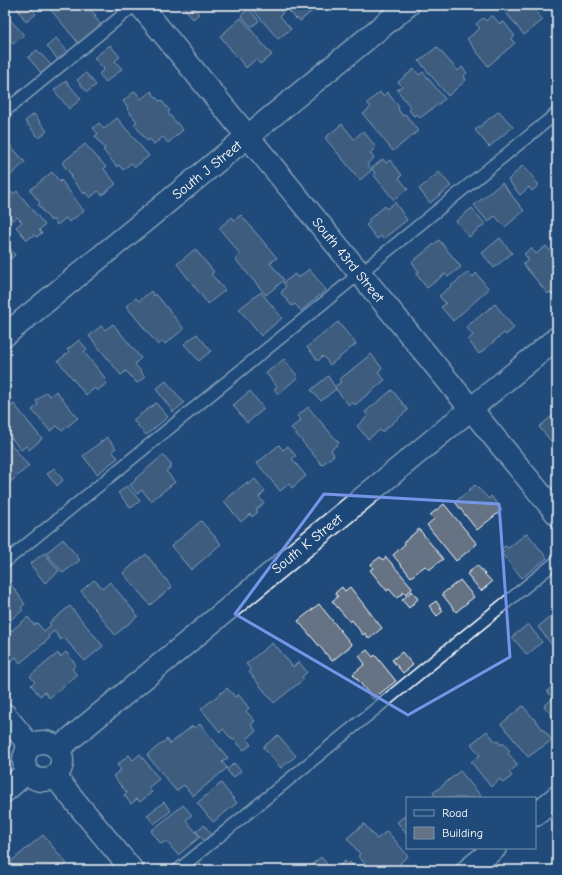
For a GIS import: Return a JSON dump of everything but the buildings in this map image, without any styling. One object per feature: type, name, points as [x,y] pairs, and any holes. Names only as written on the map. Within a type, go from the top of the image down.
[{"type":"street","name":"South 43rd Street","points":[[140,5],[557,514]]},
{"type":"street","name":"South J Street","points":[[5,335],[408,5]]},
{"type":"street","name":"South K Street","points":[[58,749],[557,338]]},
{"type":"street","points":[[5,715],[30,746]]},
{"type":"street","points":[[42,742],[53,745],[58,749],[62,761],[59,772],[55,776],[43,781],[37,780],[27,772],[24,756],[30,746],[42,742]]},
{"type":"street","points":[[5,791],[27,772]]},
{"type":"street","points":[[55,776],[132,870]]},
{"type":"street","points":[[536,814],[557,797]]},
{"type":"street","points":[[468,870],[494,849]]},
{"type":"lane","points":[[5,111],[135,5]]},
{"type":"lane","points":[[5,562],[557,113]]},
{"type":"lane","points":[[178,870],[557,561]]},
{"type":"highlighted area","points":[[324,494],[499,504],[510,657],[408,715],[235,614]]}]
